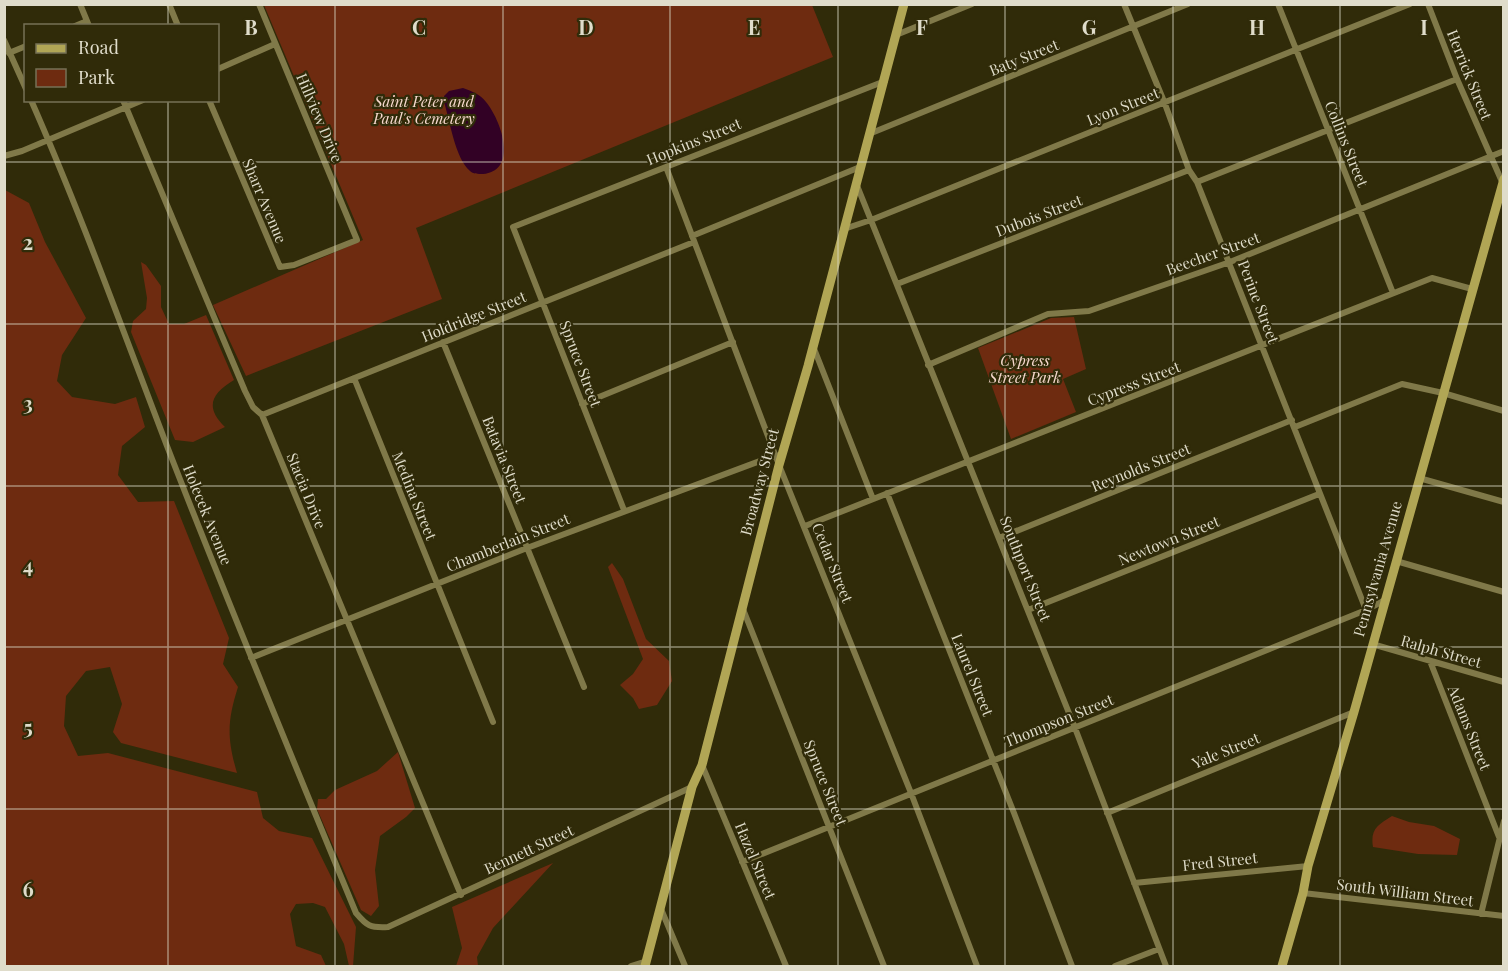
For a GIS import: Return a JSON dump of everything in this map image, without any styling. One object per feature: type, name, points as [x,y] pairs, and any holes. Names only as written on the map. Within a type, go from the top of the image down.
[{"type":"street","points":[[80,4],[88,23]]},
{"type":"street","points":[[169,4],[176,24]]},
{"type":"street","name":"Hillview Drive","points":[[259,4],[357,240]]},
{"type":"street","name":"Broadway Street","points":[[646,963],[692,788],[702,765],[779,465],[885,81],[904,4]]},
{"type":"street","points":[[896,35],[972,4]]},
{"type":"street","name":"Perine Street","points":[[1124,4],[1189,170],[1197,182],[1230,262],[1261,347],[1366,610]]},
{"type":"street","name":"Baty Street","points":[[869,134],[1188,4]]},
{"type":"street","name":"Collins Street","points":[[1278,4],[1393,292]]},
{"type":"street","name":"Lyon Street","points":[[844,229],[1165,104],[1410,4]]},
{"type":"street","name":"Herrick Street","points":[[1428,4],[1457,79],[1503,183]]},
{"type":"street","points":[[4,40],[24,85]]},
{"type":"street","points":[[219,69],[275,44]]},
{"type":"street","points":[[9,52],[24,47]]},
{"type":"street","points":[[1197,182],[1457,79]]},
{"type":"street","name":"Hopkins Street","points":[[513,227],[885,81]]},
{"type":"street","name":"Holecek Avenue","points":[[32,102],[128,339],[251,658],[356,913],[366,925],[375,928]]},
{"type":"street","name":"Sharr Avenue","points":[[210,102],[280,267],[294,266],[357,240]]},
{"type":"street","points":[[4,156],[22,152],[125,104]]},
{"type":"street","name":"Stacia Drive","points":[[125,104],[245,392],[253,407],[262,415],[461,895]]},
{"type":"street","name":"Beecher Street","points":[[928,365],[1048,314],[1089,311],[1230,262],[1503,151]]},
{"type":"street","name":"Cedar Street","points":[[666,167],[779,465],[911,793],[977,966]]},
{"type":"street","name":"Holdridge Street","points":[[262,415],[543,302],[860,167]]},
{"type":"street","name":"Dubois Street","points":[[897,284],[1189,170]]},
{"type":"street","name":"Southport Street","points":[[856,182],[1075,728],[1166,966]]},
{"type":"street","name":"Pennsylvania Avenue","points":[[1282,966],[1303,893],[1308,866],[1354,712],[1503,183]]},
{"type":"street","name":"Spruce Street","points":[[513,227],[624,510]]},
{"type":"street","name":"Cypress Street","points":[[805,526],[1432,278],[1472,289]]},
{"type":"street","name":"Batavia Street","points":[[443,342],[584,687]]},
{"type":"street","points":[[582,404],[733,342]]},
{"type":"street","points":[[813,346],[873,499]]},
{"type":"street","name":"Medina Street","points":[[354,378],[493,723]]},
{"type":"street","name":"Reynolds Street","points":[[999,538],[1402,384],[1443,393],[1503,411]]},
{"type":"street","name":"Chamberlain Street","points":[[251,658],[624,510],[776,455]]},
{"type":"street","points":[[1419,478],[1503,502]]},
{"type":"street","name":"Laurel Street","points":[[887,493],[1072,966]]},
{"type":"street","name":"Newtown Street","points":[[1028,610],[1319,494]]},
{"type":"street","points":[[1396,561],[1503,591]]},
{"type":"street","name":"Thompson Street","points":[[742,862],[1366,610],[1385,600]]},
{"type":"street","name":"Spruce Street","points":[[743,608],[885,966]]},
{"type":"street","name":"Ralph Street","points":[[1372,644],[1503,682]]},
{"type":"street","name":"Adams Street","points":[[1430,661],[1499,837]]},
{"type":"street","name":"Yale Street","points":[[1107,813],[1354,712]]},
{"type":"street","name":"Hazel Street","points":[[702,765],[786,966]]},
{"type":"street","name":"Bennett Street","points":[[375,928],[388,927],[461,895],[692,788]]},
{"type":"street","points":[[1481,914],[1503,821]]},
{"type":"street","name":"Fred Street","points":[[1134,883],[1308,866]]},
{"type":"street","name":"South William Street","points":[[1303,893],[1503,916]]},
{"type":"street","points":[[661,909],[685,966]]},
{"type":"street","points":[[1116,966],[1159,949]]},
{"type":"street","points":[[631,966],[646,963]]},
{"type":"green space","name":"Saint Peter and Paul's Cemetery","points":[[264,5],[812,5],[833,57],[416,228],[442,299],[246,376],[213,305],[363,240]]},
{"type":"green space","points":[[5,190],[29,203],[45,242],[86,318],[62,355],[57,381],[72,397],[115,404],[136,397],[145,427],[122,446],[118,475],[138,502],[174,501],[229,638],[223,664],[238,687],[230,720],[231,750],[237,773],[121,743],[113,732],[122,704],[110,667],[86,671],[66,696],[64,726],[78,756],[108,753],[257,792],[263,818],[279,831],[312,838],[356,927],[353,966],[349,966],[344,944],[325,907],[313,903],[296,904],[290,914],[296,946],[321,955],[326,966],[5,966]]},
{"type":"green space","points":[[141,262],[146,265],[161,286],[161,307],[169,324],[184,324],[206,315],[234,380],[220,390],[213,401],[214,413],[225,427],[193,442],[175,440],[131,332],[133,321],[146,309],[147,298]]},
{"type":"green space","name":"Cypress Street Park","points":[[1074,317],[1086,369],[1063,379],[1076,412],[1011,439],[978,348],[1051,318]]},
{"type":"green space","points":[[612,563],[623,579],[646,639],[669,661],[672,681],[657,705],[639,709],[633,698],[620,685],[633,674],[643,659],[608,567]]},
{"type":"green space","points":[[398,752],[415,808],[380,836],[375,870],[379,906],[371,916],[361,910],[317,809],[318,799],[326,799],[335,790],[377,771]]},
{"type":"green space","points":[[1392,816],[1409,822],[1434,826],[1460,839],[1457,855],[1418,854],[1373,847],[1372,841],[1376,828]]},
{"type":"green space","points":[[553,863],[493,928],[477,957],[478,966],[456,966],[462,948],[452,907]]},
{"type":"shaded area","points":[[463,88],[484,100],[492,110],[504,143],[501,164],[494,170],[483,174],[471,172],[460,157],[444,102],[444,96],[449,91]]}]
